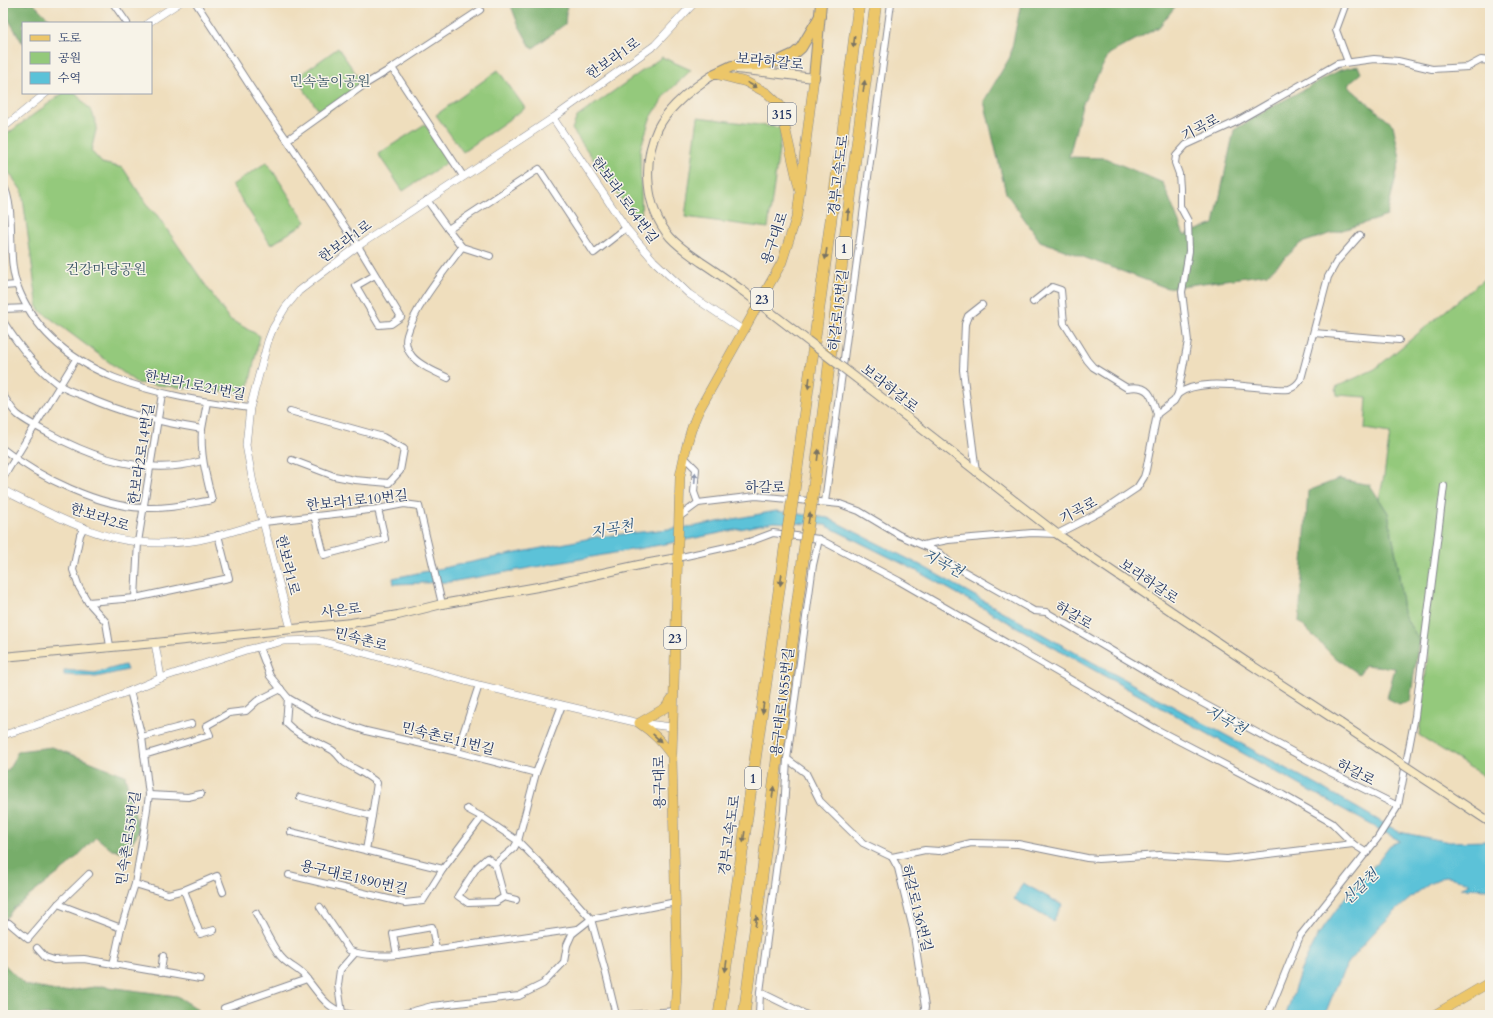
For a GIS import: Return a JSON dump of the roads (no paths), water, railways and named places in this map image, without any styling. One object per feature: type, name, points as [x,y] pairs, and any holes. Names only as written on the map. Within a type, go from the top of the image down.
[{"type":"highway","name":"용구대로","points":[[814,78],[822,3]]},
{"type":"highway","name":"경부고속도로","points":[[719,1015],[794,491],[859,3]]},
{"type":"highway","name":"경부고속도로","points":[[744,1015],[805,544],[813,493],[856,146],[876,3]]},
{"type":"highway","points":[[715,74],[732,66],[761,65],[779,61],[794,54],[802,48],[820,16]]},
{"type":"main road","name":"보라하갈로","points":[[814,78],[731,69],[715,74],[687,93],[674,106],[659,127],[652,145],[649,178],[650,195],[654,210],[660,223],[670,237],[681,248],[743,291],[1057,534],[1238,657],[1490,822]]},
{"type":"main road","name":"315","points":[[715,74],[746,82],[766,93],[780,105],[800,196]]},
{"type":"main road","name":"용구대로","points":[[679,513],[680,476],[692,425],[782,262],[797,215],[814,78]]},
{"type":"main road","name":"23","points":[[677,554],[679,513]]},
{"type":"main road","name":"용구대로","points":[[675,1013],[677,971],[672,727],[677,554]]},
{"type":"main road","name":"사은로","points":[[3,657],[351,623],[398,615],[441,600],[549,585],[639,565],[677,554]]},
{"type":"main road","points":[[672,756],[662,742],[639,723],[665,708],[673,697]]},
{"type":"main road","points":[[1434,1015],[1490,982]]},
{"type":"street","points":[[113,3],[126,22]]},
{"type":"street","points":[[150,22],[179,3]]},
{"type":"street","points":[[196,3],[261,103],[288,140],[358,246],[401,318],[391,324],[379,325],[356,286],[375,275]]},
{"type":"street","name":"한보라1로","points":[[290,630],[253,483],[246,445],[250,408],[268,341],[273,328],[285,308],[298,291],[358,246],[553,118],[655,45],[694,3]]},
{"type":"street","name":"하갈로15번길","points":[[825,502],[891,3]]},
{"type":"street","points":[[1346,3],[1336,30],[1348,62]]},
{"type":"street","points":[[288,140],[364,85],[480,10]]},
{"type":"street","name":"기곡로","points":[[1178,394],[1188,341],[1182,292],[1189,251],[1188,221],[1180,206],[1179,174],[1175,164],[1176,156],[1186,145],[1234,123],[1337,64],[1374,59],[1398,61],[1432,69],[1468,66],[1481,60],[1490,61]]},
{"type":"street","points":[[392,68],[464,176]]},
{"type":"street","points":[[3,128],[45,94]]},
{"type":"street","name":"한보라1로64번길","points":[[553,118],[626,228],[654,261],[689,294],[744,331]]},
{"type":"street","points":[[448,229],[539,169],[594,253],[626,228]]},
{"type":"street","name":"한보라1로21번길","points":[[3,184],[13,266],[17,285],[28,308],[51,339],[76,359],[116,378],[140,387],[162,394],[250,408]]},
{"type":"street","points":[[427,200],[462,247],[490,256]]},
{"type":"street","points":[[1157,414],[1174,401],[1178,394],[1185,389],[1192,387],[1215,385],[1283,389],[1296,385],[1301,379],[1328,277],[1338,261],[1360,235]]},
{"type":"street","points":[[448,378],[430,369],[412,356],[406,346],[407,336],[415,317],[430,292],[462,247]]},
{"type":"street","points":[[3,286],[17,285]]},
{"type":"street","name":"기곡로","points":[[923,545],[948,540],[1032,533],[1057,534],[1104,510],[1137,488],[1146,470],[1157,414],[1152,396],[1146,390],[1137,386],[1127,388],[1093,367],[1064,323],[1060,290],[1052,286],[1032,302]]},
{"type":"street","points":[[976,472],[963,370],[965,324],[968,316],[982,305]]},
{"type":"street","points":[[3,309],[28,308]]},
{"type":"street","points":[[3,321],[36,366],[60,386],[118,411],[158,421],[202,429]]},
{"type":"street","points":[[1314,333],[1399,340]]},
{"type":"street","points":[[3,478],[76,359]]},
{"type":"street","name":"한보라2로14번길","points":[[135,598],[138,542],[162,394]]},
{"type":"street","points":[[3,396],[18,414],[35,426],[92,455],[122,464],[150,467],[191,464],[202,461]]},
{"type":"street","points":[[3,449],[15,458],[74,490],[109,503],[144,508],[177,507],[212,500],[202,461],[202,429],[207,402]]},
{"type":"street","points":[[290,411],[383,437],[404,449],[400,471],[390,483],[355,480],[334,476],[292,460]]},
{"type":"street","points":[[679,513],[698,503],[694,492],[696,469],[684,457]]},
{"type":"street","points":[[1268,1015],[1300,936],[1367,853],[1398,807],[1415,716],[1444,486]]},
{"type":"street","name":"한보라2로","points":[[3,490],[104,535],[138,542],[199,540],[218,536],[264,522]]},
{"type":"street","name":"하갈로","points":[[698,503],[756,496],[840,504],[859,511],[899,535],[940,553],[951,564],[1028,608],[1034,611],[1046,612],[1180,691],[1398,807]]},
{"type":"street","name":"한보라1로10번길","points":[[264,522],[314,515],[378,509],[404,504],[419,506],[441,600]]},
{"type":"street","points":[[314,515],[324,555],[385,539],[378,509]]},
{"type":"street","points":[[84,527],[80,534],[73,570],[79,587],[88,602],[106,622],[110,646]]},
{"type":"street","points":[[677,554],[748,542],[773,533],[819,539],[899,581],[1156,729],[1289,798],[1332,823],[1353,844],[1367,853]]},
{"type":"street","points":[[88,602],[135,598],[228,578],[218,536]]},
{"type":"street","name":"용구대로1855번길","points":[[760,1015],[760,992],[784,810],[787,759],[813,565],[819,539]]},
{"type":"street","name":"민속촌로","points":[[3,735],[30,728],[161,678],[259,646],[283,640],[317,640],[479,685],[562,706],[639,723],[672,727]]},
{"type":"street","points":[[155,643],[161,678]]},
{"type":"street","name":"민속촌로11번길","points":[[259,646],[270,676],[288,698],[316,714],[366,731],[457,752],[536,773]]},
{"type":"street","points":[[457,752],[479,685]]},
{"type":"street","points":[[144,755],[210,735],[206,726],[229,713],[246,710],[257,701],[281,689]]},
{"type":"street","name":"민속촌로55번길","points":[[113,964],[121,928],[135,884],[148,794],[142,737],[130,691]]},
{"type":"street","points":[[288,698],[286,723],[291,728],[302,736],[332,750],[344,762],[370,777],[377,783],[366,850]]},
{"type":"street","points":[[495,864],[514,848],[518,841],[536,773],[562,706]]},
{"type":"street","points":[[142,737],[191,724]]},
{"type":"street","name":"하갈로136번길","points":[[787,759],[806,773],[820,801],[863,843],[892,857],[898,868],[913,929],[925,1006],[924,1015]]},
{"type":"street","points":[[148,794],[188,797],[201,794]]},
{"type":"street","points":[[300,797],[372,816]]},
{"type":"street","points":[[467,809],[518,841],[560,884],[591,919],[616,1015]]},
{"type":"street","name":"용구대로1890번길","points":[[289,875],[405,903],[423,901],[443,869],[482,817]]},
{"type":"street","name":"용구대로1890번길","points":[[291,832],[443,869]]},
{"type":"street","points":[[892,857],[925,850],[939,851],[971,843],[1018,844],[1092,858],[1160,855],[1218,859],[1353,844]]},
{"type":"street","points":[[487,858],[495,864],[504,896],[496,902],[468,903],[457,899],[477,867],[487,858]]},
{"type":"street","points":[[9,923],[28,939],[58,904],[89,874]]},
{"type":"street","points":[[135,884],[168,894],[184,890],[217,876],[223,892]]},
{"type":"street","points":[[184,890],[200,934],[214,930]]},
{"type":"street","points":[[504,896],[516,900]]},
{"type":"street","points":[[399,1015],[432,1006],[519,996],[543,984],[564,962],[572,934],[591,919],[676,902]]},
{"type":"street","points":[[58,904],[121,928]]},
{"type":"street","points":[[320,907],[349,950],[355,953],[390,956],[579,929]]},
{"type":"street","points":[[256,913],[282,958],[293,968],[303,973],[329,1006],[342,1013],[354,1015]]},
{"type":"street","points":[[397,955],[393,934],[432,927],[436,949]]},
{"type":"street","points":[[37,948],[45,957],[54,960],[84,959],[200,979]]},
{"type":"street","points":[[342,1013],[338,985],[340,970],[355,953]]},
{"type":"street","points":[[161,973],[163,956]]},
{"type":"street","points":[[224,1008],[307,979]]},
{"type":"street","points":[[760,992],[807,1015]]},
{"type":"street","points":[[626,1015],[675,1013]]},
{"type":"water","name":"신갈천","points":[[776,511],[828,518],[922,566],[1399,832],[1449,842],[1490,841],[1490,889],[1461,888],[1470,883],[1448,877],[1436,880],[1423,888],[1408,900],[1364,943],[1347,965],[1332,996],[1325,1015],[1286,1015],[1300,972],[1318,935],[1352,888],[1373,867],[1390,845],[1400,841],[913,569],[825,525],[774,522],[671,543],[450,582],[394,584],[393,578],[596,537],[696,526]]},
{"type":"water","points":[[125,665],[127,670],[96,677],[64,675],[64,670],[95,673]]},
{"type":"water","points":[[1023,883],[1062,905],[1053,921],[1014,899]]},
{"type":"park label","name":"민속놀이공원","points":[[330,81]]},
{"type":"park label","name":"건강마당공원","points":[[106,269]]},
{"type":"water label","name":"지곡천","points":[[612,529]]},
{"type":"water label","name":"지곡천","points":[[943,563]]},
{"type":"water label","name":"지곡천","points":[[1226,720]]}]
